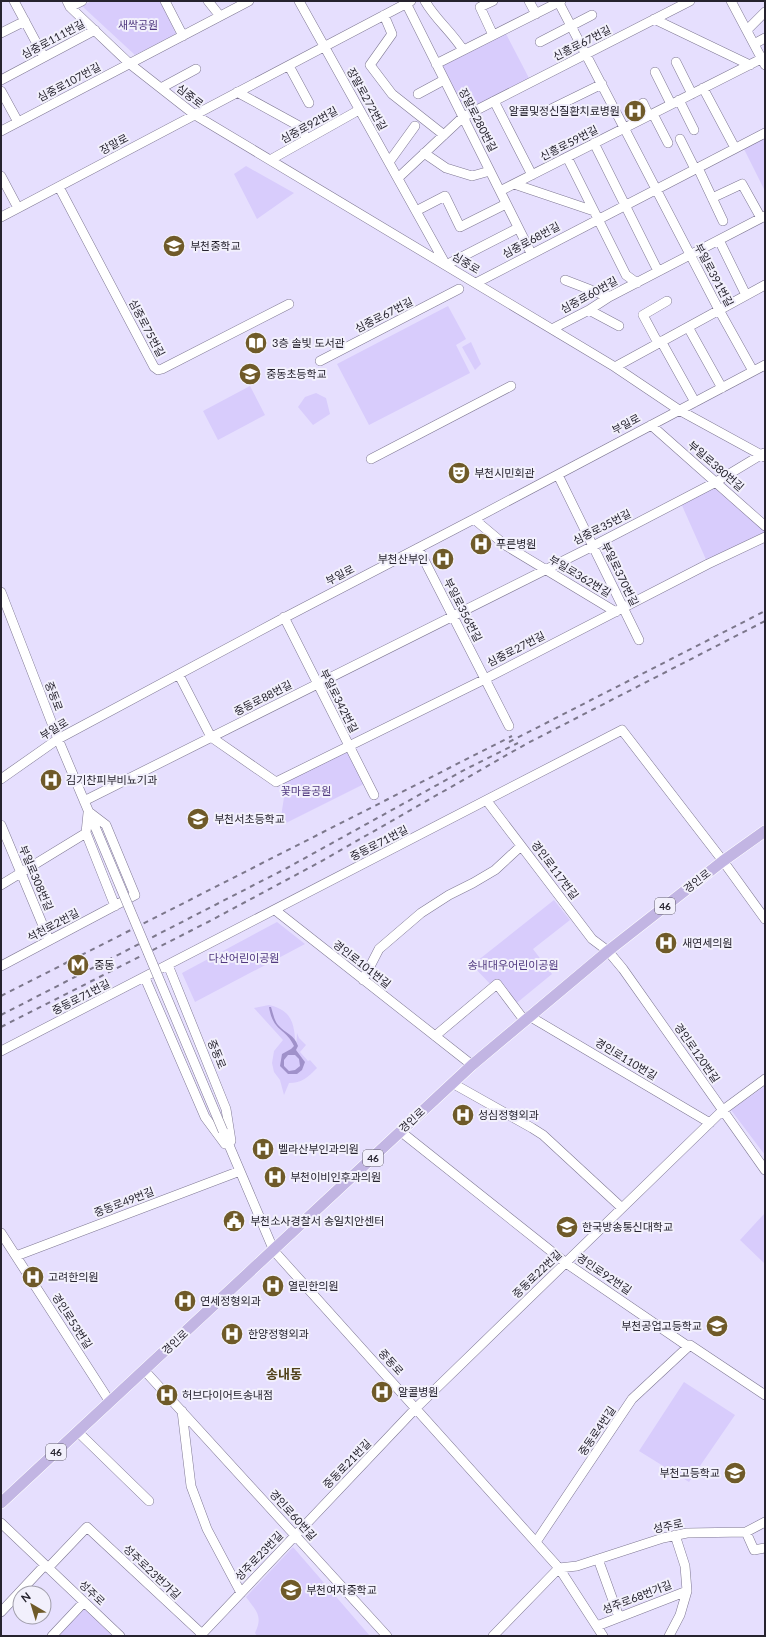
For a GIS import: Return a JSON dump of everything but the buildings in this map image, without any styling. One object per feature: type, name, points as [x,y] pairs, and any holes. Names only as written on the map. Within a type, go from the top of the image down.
[{"type":"main road","name":"경인로","points":[[1,1503],[472,1065],[608,951],[723,861],[765,831]]},
{"type":"street","points":[[14,1],[44,57]]},
{"type":"street","points":[[69,4],[82,1]]},
{"type":"street","points":[[165,1],[183,36]]},
{"type":"street","points":[[208,1],[220,16]]},
{"type":"street","name":"심중로107번길","points":[[1,131],[249,1]]},
{"type":"street","name":"장말로272번길","points":[[300,1],[324,47],[446,265]]},
{"type":"street","points":[[425,1],[432,14],[455,38],[463,50]]},
{"type":"street","points":[[493,1],[480,8],[493,35]]},
{"type":"street","points":[[529,1],[536,14]]},
{"type":"street","points":[[436,64],[559,1]]},
{"type":"street","name":"부일로391번길","points":[[559,1],[690,255],[753,371]]},
{"type":"street","name":"신흥로67번길","points":[[398,178],[463,117],[654,19],[680,3],[690,1]]},
{"type":"street","points":[[731,1],[764,60]]},
{"type":"street","name":"장말로","points":[[1,217],[289,66],[407,2]]},
{"type":"street","name":"장말로280번길","points":[[407,2],[436,64],[531,253]]},
{"type":"street","name":"심중로","points":[[69,4],[130,64],[195,115],[615,367],[679,410],[763,455]]},
{"type":"street","points":[[746,30],[765,12]]},
{"type":"street","points":[[540,42],[592,14]]},
{"type":"street","points":[[384,15],[392,34],[370,65],[392,94],[444,135]]},
{"type":"street","points":[[654,19],[750,65]]},
{"type":"street","points":[[1,33],[25,21]]},
{"type":"street","name":"심중로111번길","points":[[1,80],[95,30]]},
{"type":"street","points":[[754,44],[765,38]]},
{"type":"street","name":"신흥로59번길","points":[[500,191],[675,102],[750,65],[764,60]]},
{"type":"street","points":[[676,62],[692,94]]},
{"type":"street","points":[[289,66],[309,103]]},
{"type":"street","name":"심중로","points":[[161,88],[196,69]]},
{"type":"street","points":[[655,72],[694,130]]},
{"type":"street","points":[[418,94],[444,80]]},
{"type":"street","points":[[547,111],[602,84]]},
{"type":"street","points":[[704,88],[735,148]]},
{"type":"street","points":[[1,91],[18,122]]},
{"type":"street","points":[[237,92],[299,126],[307,139]]},
{"type":"street","points":[[494,101],[532,175]]},
{"type":"street","points":[[643,103],[668,143]]},
{"type":"street","name":"심중로92번길","points":[[270,160],[360,110]]},
{"type":"street","points":[[389,162],[415,126]]},
{"type":"street","name":"심중로68번길","points":[[476,283],[596,215],[626,205],[765,133]]},
{"type":"street","points":[[680,139],[723,221]]},
{"type":"street","points":[[594,143],[658,271]]},
{"type":"street","points":[[424,153],[446,168],[472,176],[490,171]]},
{"type":"street","points":[[567,157],[596,215]]},
{"type":"street","points":[[1,176],[18,208]]},
{"type":"street","points":[[514,184],[596,215]]},
{"type":"street","points":[[712,198],[742,184],[763,217]]},
{"type":"street","name":"심중로75번길","points":[[58,187],[154,367],[158,370],[289,304]]},
{"type":"street","points":[[416,211],[445,196],[460,227],[506,204]]},
{"type":"street","name":"심중로60번길","points":[[596,215],[626,275],[637,283]]},
{"type":"street","name":"심중로60번길","points":[[552,329],[589,310],[609,297],[763,217]]},
{"type":"street","points":[[446,265],[518,228]]},
{"type":"street","points":[[719,240],[746,295]]},
{"type":"street","points":[[565,280],[609,297]]},
{"type":"street","points":[[615,367],[765,285]]},
{"type":"street","name":"심중로67번길","points":[[320,361],[459,290]]},
{"type":"street","points":[[666,301],[642,315],[660,342],[695,402]]},
{"type":"street","points":[[589,310],[619,326]]},
{"type":"street","points":[[688,326],[722,388]]},
{"type":"street","name":"부일로","points":[[1,779],[58,739],[284,617],[558,475],[765,365]]},
{"type":"street","points":[[371,459],[511,386]]},
{"type":"street","name":"부일로380번길","points":[[650,425],[765,526]]},
{"type":"street","name":"심중로35번길","points":[[453,616],[593,546],[716,482],[763,455]]},
{"type":"street","name":"부일로370번길","points":[[558,475],[593,546],[619,610],[639,640]]},
{"type":"street","name":"부일로362번길","points":[[474,519],[505,545],[619,610]]},
{"type":"street","name":"심중로27번길","points":[[211,737],[277,782],[485,679],[708,564],[765,537]]},
{"type":"street","name":"부일로356번길","points":[[418,548],[509,726]]},
{"type":"street","name":"중동로","points":[[1,592],[58,739],[274,1250],[560,1568],[603,1636]]},
{"type":"street","name":"중동로88번길","points":[[84,801],[453,616]]},
{"type":"street","name":"부일로342번길","points":[[284,617],[374,795]]},
{"type":"street","points":[[179,675],[211,737]]},
{"type":"street","name":"중동로71번길","points":[[1,1052],[622,730],[723,861]]},
{"type":"street","name":"경인로117번길","points":[[487,801],[592,939],[608,951]]},
{"type":"street","points":[[89,812],[86,833],[116,906]]},
{"type":"street","name":"석천로2번길","points":[[1,966],[135,895],[106,825],[89,812]]},
{"type":"street","name":"부일로308번길","points":[[1,825],[49,940]]},
{"type":"street","points":[[1,885],[86,833]]},
{"type":"street","points":[[363,980],[379,949],[421,913],[448,895],[495,870],[521,846]]},
{"type":"street","points":[[723,861],[765,919]]},
{"type":"street","name":"경인로101번길","points":[[275,910],[472,1065]]},
{"type":"street","name":"경인로120번길","points":[[608,951],[623,969],[765,1170]]},
{"type":"street","name":"중동로","points":[[168,966],[226,1109],[233,1154]]},
{"type":"street","name":"중동로","points":[[145,978],[205,1117],[233,1154]]},
{"type":"street","points":[[435,1036],[497,984],[527,1018]]},
{"type":"street","name":"경인로110번길","points":[[527,1018],[710,1123]]},
{"type":"street","name":"중동로22번길","points":[[416,1408],[723,1110],[765,1079]]},
{"type":"street","points":[[452,1083],[543,1135],[622,1208]]},
{"type":"street","name":"경인로92번길","points":[[400,1131],[566,1263],[686,1345],[690,1345],[765,1394]]},
{"type":"street","name":"중동로49번길","points":[[16,1256],[240,1171]]},
{"type":"street","name":"경인로53번길","points":[[1,1233],[110,1402]]},
{"type":"street","name":"중동로4번길","points":[[536,1542],[632,1399],[690,1345]]},
{"type":"street","name":"경인로60번길","points":[[144,1370],[387,1636]]},
{"type":"street","name":"중동로21번길","points":[[295,1536],[416,1408]]},
{"type":"street","name":"성주로23번길","points":[[182,1411],[191,1486],[207,1529],[240,1593]]},
{"type":"street","points":[[78,1432],[149,1501]]},
{"type":"street","name":"성주로","points":[[560,1568],[577,1566],[675,1535],[687,1533],[746,1532],[765,1522]]},
{"type":"street","name":"성주로","points":[[1,1523],[120,1636]]},
{"type":"street","name":"성주로23번가길","points":[[47,1567],[86,1527],[201,1635]]},
{"type":"street","points":[[746,1532],[754,1550],[765,1548]]},
{"type":"street","points":[[669,1636],[680,1615],[687,1591],[685,1566],[675,1535]]},
{"type":"street","name":"성주로23번길","points":[[201,1635],[295,1536]]},
{"type":"street","points":[[598,1559],[619,1617]]},
{"type":"street","points":[[1,1612],[47,1567]]},
{"type":"street","points":[[493,1636],[560,1568]]},
{"type":"street","name":"성주로68번가길","points":[[597,1626],[687,1591]]},
{"type":"street","points":[[52,1636],[84,1602]]},
{"type":"green space","name":"새싹공원","points":[[92,1],[160,1],[176,34],[135,55],[82,6]]},
{"type":"green space","points":[[504,30],[531,82],[463,117],[436,64]]},
{"type":"green space","points":[[765,133],[765,191],[742,145]]},
{"type":"green space","points":[[246,166],[294,193],[257,219],[234,174]]},
{"type":"green space","points":[[448,306],[466,339],[456,345],[470,373],[369,425],[337,364]]},
{"type":"green space","points":[[471,342],[481,364],[475,370],[462,347]]},
{"type":"green space","points":[[250,386],[265,415],[218,440],[203,411]]},
{"type":"green space","points":[[316,393],[326,398],[330,414],[313,425],[298,407],[305,397]]},
{"type":"green space","points":[[716,482],[765,526],[765,537],[708,564],[680,501]]},
{"type":"green space","name":"꽃마을공원","points":[[349,748],[366,783],[286,823],[281,817],[285,791],[279,783]]},
{"type":"green space","name":"송내대우어린이공원","points":[[554,900],[570,920],[533,949],[552,974],[513,1006],[472,965]]},
{"type":"green space","name":"다산어린이공원","points":[[277,922],[305,944],[195,1002],[182,973]]},
{"type":"green space","points":[[269,1005],[284,1011],[292,1021],[296,1049],[297,1033],[299,1038],[306,1045],[300,1052],[317,1068],[304,1079],[298,1082],[289,1083],[284,1095],[280,1080],[274,1072],[272,1063],[274,1051],[283,1040],[254,1008]]},
{"type":"green space","points":[[765,1086],[765,1155],[731,1110]]},
{"type":"green space","points":[[765,1213],[765,1264],[740,1240]]},
{"type":"green space","points":[[684,1382],[735,1415],[689,1482],[639,1451]]},
{"type":"green space","name":"부천여자중학교","points":[[293,1547],[370,1636],[257,1636],[255,1633],[259,1622],[258,1614],[246,1597]]},
{"type":"green space","points":[[84,1604],[117,1636],[54,1636]]},
{"type":"shaded area","points":[[269,1007],[271,1007],[278,1025],[292,1036],[298,1046],[296,1050],[305,1062],[302,1070],[297,1074],[288,1074],[280,1066],[282,1054],[294,1046],[291,1040],[273,1021]],"holes":[[[288,1055],[295,1055],[299,1059],[300,1066],[295,1070],[289,1071],[284,1066],[284,1060]]]},
{"type":"railway","points":[[509,742],[765,611]]},
{"type":"railway","points":[[1,1027],[208,922],[320,862],[526,744],[765,621]]},
{"type":"railway","points":[[1,996],[512,736]]},
{"type":"railway","points":[[1,1015],[287,868],[466,769],[518,743]]},
{"type":"place","name":"알콜및정신질환치료병원","points":[[635,111]]},
{"type":"place","name":"부천중학교","points":[[174,246]]},
{"type":"place","name":"3층 솔빛 도서관","points":[[256,343]]},
{"type":"place","name":"중동초등학교","points":[[250,374]]},
{"type":"place","name":"부천시민회관","points":[[459,473]]},
{"type":"place","name":"푸른병원","points":[[481,544]]},
{"type":"place","name":"부천산부인","points":[[443,559]]},
{"type":"place","name":"김기찬피부비뇨기과","points":[[51,780]]},
{"type":"place","name":"부천서초등학교","points":[[198,819]]},
{"type":"place","name":"새연세의원","points":[[666,943]]},
{"type":"place","name":"중동","points":[[78,965]]},
{"type":"place","name":"성심정형외과","points":[[463,1115]]},
{"type":"place","name":"벨라산부인과의원","points":[[263,1149]]},
{"type":"place","name":"부천이비인후과의원","points":[[275,1177]]},
{"type":"place","name":"부천소사경찰서 송일치안센터","points":[[234,1221]]},
{"type":"place","name":"한국방송통신대학교","points":[[567,1227]]},
{"type":"place","name":"고려한의원","points":[[33,1277]]},
{"type":"place","name":"열린한의원","points":[[273,1286]]},
{"type":"place","name":"연세정형외과","points":[[185,1301]]},
{"type":"place","name":"부천공업고등학교","points":[[717,1326]]},
{"type":"place","name":"한양정형외과","points":[[232,1334]]},
{"type":"place","name":"알콜병원","points":[[382,1392]]},
{"type":"place","name":"허브다이어트송내점","points":[[167,1395]]},
{"type":"place","name":"부천고등학교","points":[[735,1473]]},
{"type":"place","name":"부천여자중학교","points":[[291,1590]]},
{"type":"district","name":"송내동","points":[[284,1374]]}]
